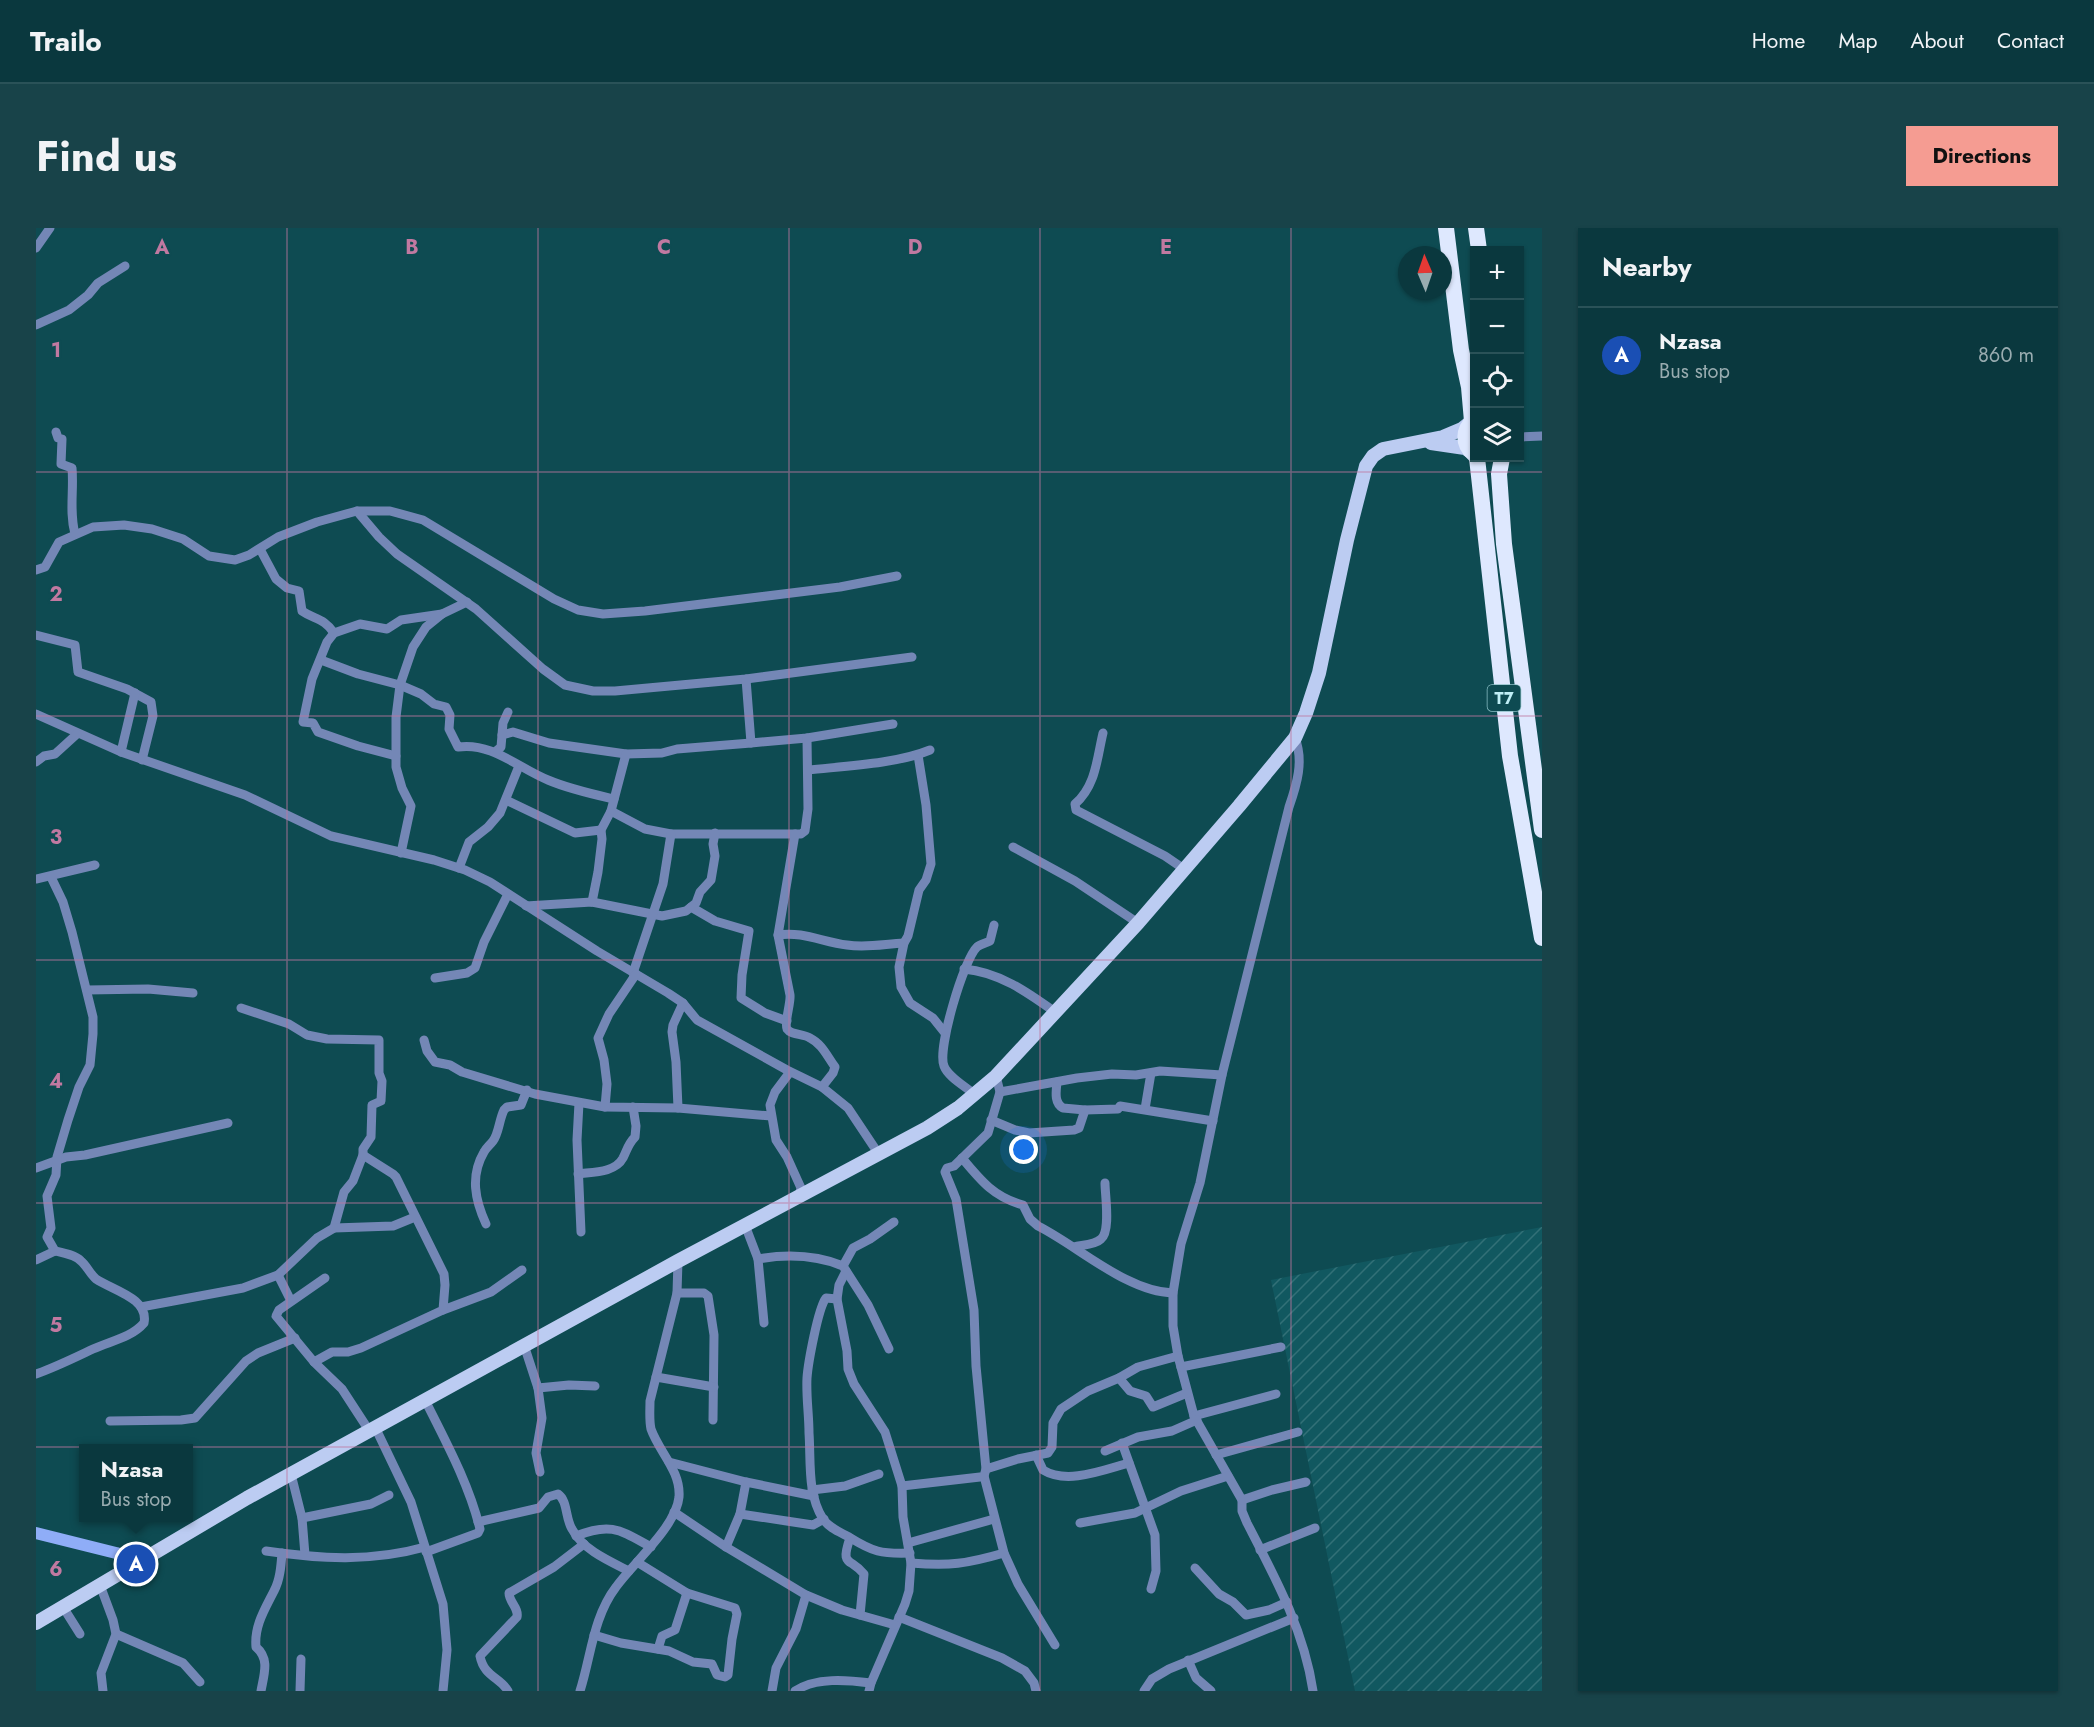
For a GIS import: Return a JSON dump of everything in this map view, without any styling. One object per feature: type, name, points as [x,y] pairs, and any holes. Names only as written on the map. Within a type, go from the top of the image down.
[{"type":"highway","name":"T7","points":[[1446,228],[1461,350],[1472,408]]},
{"type":"highway","points":[[1476,228],[1478,246]]},
{"type":"highway","name":"T7","points":[[1470,424],[1465,436],[1466,444],[1470,449]]},
{"type":"highway","name":"T7","points":[[1477,462],[1510,756],[1542,938]]},
{"type":"highway","name":"T7","points":[[1501,462],[1498,474],[1504,543],[1542,830]]},
{"type":"main road","points":[[36,1623],[291,1474],[943,1118],[996,1076],[1138,923],[1295,738],[1319,673],[1347,540],[1366,466],[1373,456],[1383,449],[1443,437],[1462,429],[1470,422]]},
{"type":"main road","points":[[1421,442],[1465,448],[1470,452]]},
{"type":"main road","points":[[36,1533],[116,1553],[136,1564]]},
{"type":"street","points":[[36,248],[50,228]]},
{"type":"street","points":[[36,325],[69,310],[88,295],[98,283],[124,266]]},
{"type":"street","points":[[56,432],[58,438],[62,440],[61,464],[72,468],[74,490],[70,517],[75,534]]},
{"type":"street","points":[[1524,437],[1542,436]]},
{"type":"street","points":[[36,570],[45,567],[59,542],[93,527],[142,526],[183,539],[209,556],[236,560],[260,549],[278,537],[317,522],[357,511],[390,511],[423,520],[554,599],[589,613],[622,614],[840,587],[897,576]]},
{"type":"street","points":[[357,511],[397,554],[466,602],[507,635],[543,669],[565,685],[593,691],[615,691],[746,678],[912,657]]},
{"type":"street","points":[[260,549],[276,579],[287,588],[298,591],[302,611],[322,619],[334,633]]},
{"type":"street","points":[[401,853],[411,806],[396,768],[396,717],[400,685],[413,647],[426,627],[442,614],[466,602]]},
{"type":"street","points":[[396,756],[341,741],[318,732],[313,723],[303,722],[312,679],[327,642],[334,633],[360,624],[387,629],[401,620],[442,614]]},
{"type":"street","points":[[36,635],[75,645],[78,672],[135,693],[151,702],[153,716],[142,760]]},
{"type":"street","points":[[321,660],[358,674],[400,685],[448,710],[449,729],[458,747],[481,748],[495,752],[546,780],[614,799]]},
{"type":"street","points":[[746,678],[751,743]]},
{"type":"street","points":[[121,752],[135,693]]},
{"type":"street","points":[[495,752],[501,747],[503,723],[508,712]]},
{"type":"street","points":[[36,714],[121,752],[245,795],[331,836],[434,860],[490,882],[683,1004],[697,1020],[790,1072],[822,1087],[848,1108],[878,1153]]},
{"type":"street","points":[[502,735],[513,732],[549,743],[626,754],[662,753],[676,749],[807,738],[893,724]]},
{"type":"street","points":[[1103,733],[1093,778],[1086,792],[1075,804],[1076,810],[1158,852],[1184,869]]},
{"type":"street","points":[[36,762],[44,756],[55,754],[77,734]]},
{"type":"street","points":[[611,811],[645,828],[671,834],[801,834],[805,831],[808,809],[807,738]]},
{"type":"street","points":[[1295,738],[1299,747],[1298,780],[1289,807],[1222,1075],[1200,1183],[1181,1244],[1173,1293],[1173,1326],[1178,1356],[1195,1418],[1242,1500],[1242,1511],[1294,1618],[1311,1673],[1313,1691]]},
{"type":"street","points":[[808,770],[877,762],[930,750]]},
{"type":"street","points":[[592,902],[600,855],[601,830],[611,811],[626,754]]},
{"type":"street","points":[[918,754],[926,806],[931,864],[920,890],[899,967],[904,995],[919,1011],[936,1021],[945,1033]]},
{"type":"street","points":[[459,868],[469,842],[488,827],[500,813],[519,766]]},
{"type":"street","points":[[506,800],[575,833],[601,830]]},
{"type":"street","points":[[526,906],[592,902],[662,916],[686,911],[696,903],[700,892],[711,880],[715,856],[713,844],[715,833]]},
{"type":"street","points":[[605,1107],[607,1084],[598,1038],[609,1014],[634,973],[663,884],[671,834]]},
{"type":"street","points":[[795,834],[777,934],[790,995],[787,1029],[809,1037],[825,1050],[835,1067],[822,1087]]},
{"type":"street","points":[[1013,847],[1075,881],[1138,923]]},
{"type":"street","points":[[36,879],[95,865]]},
{"type":"street","points":[[36,1374],[53,1369],[139,1329],[144,1323],[145,1315],[141,1307],[114,1287],[96,1278],[80,1259],[55,1251],[47,1237],[51,1228],[47,1196],[56,1175],[56,1162],[68,1120],[79,1087],[90,1065],[93,1050],[93,1017],[87,990],[63,902],[51,877]]},
{"type":"street","points":[[435,978],[467,972],[475,968],[484,942],[508,894]]},
{"type":"street","points":[[691,907],[715,921],[749,931],[742,975],[741,999],[765,1013],[787,1021]]},
{"type":"street","points":[[974,1094],[944,1068],[942,1059],[945,1033],[964,969],[977,947],[990,941],[994,925]]},
{"type":"street","points":[[777,934],[801,934],[829,942],[865,947],[904,944]]},
{"type":"street","points":[[964,969],[977,970],[1003,979],[1055,1012]]},
{"type":"street","points":[[87,990],[148,988],[194,993]]},
{"type":"street","points":[[678,1108],[672,1032],[683,1004]]},
{"type":"street","points":[[241,1008],[289,1024],[307,1035],[327,1039],[379,1040],[381,1101],[372,1106],[371,1137],[363,1149],[353,1181],[344,1192],[334,1228]]},
{"type":"street","points":[[424,1040],[427,1051],[435,1062],[450,1065],[462,1072],[579,1103],[605,1107],[678,1108],[771,1116]]},
{"type":"street","points":[[1000,1092],[1095,1076],[1136,1075],[1160,1071],[1222,1075]]},
{"type":"street","points":[[790,1072],[775,1092],[770,1105],[776,1140],[787,1156],[801,1188],[799,1196]]},
{"type":"street","points":[[1145,1109],[1150,1073]]},
{"type":"street","points":[[996,1076],[1000,1092],[988,1133],[945,1172],[956,1199],[974,1310],[985,1472],[994,1520],[1004,1552],[1018,1584],[1055,1645]]},
{"type":"street","points":[[1057,1082],[1056,1094],[1059,1106],[1063,1108],[1115,1109],[1120,1106],[1213,1121]]},
{"type":"street","points":[[486,1224],[478,1206],[474,1179],[476,1170],[486,1149],[494,1141],[504,1110],[507,1107],[521,1105],[527,1090]]},
{"type":"street","points":[[579,1103],[577,1129],[581,1232]]},
{"type":"street","points":[[578,1174],[612,1168],[621,1162],[628,1144],[635,1137],[633,1107]]},
{"type":"street","points":[[991,1120],[1029,1133],[1074,1130],[1079,1128],[1084,1110]]},
{"type":"street","points":[[36,1168],[66,1158],[228,1124]]},
{"type":"street","points":[[363,1155],[393,1174],[416,1217],[444,1274],[443,1310]]},
{"type":"street","points":[[962,1158],[988,1187],[1005,1199],[1023,1205],[1033,1223],[1097,1263],[1149,1289],[1173,1293]]},
{"type":"street","points":[[1074,1247],[1096,1242],[1102,1239],[1105,1233],[1105,1183]]},
{"type":"street","points":[[141,1307],[243,1288],[278,1275],[317,1238],[334,1228],[393,1226],[416,1217]]},
{"type":"street","points":[[795,1691],[809,1684],[848,1680],[870,1687],[909,1591],[910,1553],[903,1517],[902,1486],[885,1432],[851,1377],[837,1299],[839,1285],[853,1248],[894,1222]]},
{"type":"street","points":[[745,1225],[758,1259],[764,1323]]},
{"type":"street","points":[[36,1260],[55,1251]]},
{"type":"street","points":[[758,1259],[778,1255],[793,1256],[822,1259],[845,1268],[868,1305],[889,1349]]},
{"type":"street","points":[[580,1691],[594,1635],[609,1596],[651,1546],[674,1512],[679,1497],[669,1462],[650,1426],[650,1401],[676,1293],[678,1261]]},
{"type":"street","points":[[314,1362],[332,1352],[355,1350],[443,1310],[491,1292],[522,1270]]},
{"type":"street","points":[[278,1275],[291,1301]]},
{"type":"street","points":[[325,1278],[279,1310],[276,1316],[314,1362],[342,1389],[373,1431],[411,1502],[443,1604],[447,1650],[443,1691]]},
{"type":"street","points":[[676,1293],[704,1293],[708,1296],[714,1335],[713,1420]]},
{"type":"street","points":[[837,1299],[826,1298],[823,1302],[808,1370],[813,1493],[824,1519],[830,1526],[873,1551],[893,1553],[910,1553],[994,1520]]},
{"type":"street","points":[[110,1421],[195,1418],[246,1361],[258,1353],[295,1338]]},
{"type":"street","points":[[524,1345],[538,1388],[542,1421],[536,1453],[540,1472]]},
{"type":"street","points":[[1181,1367],[1281,1347]]},
{"type":"street","points":[[902,1486],[985,1472],[1036,1455],[1043,1455],[1050,1450],[1053,1423],[1061,1408],[1088,1391],[1138,1367],[1178,1356]]},
{"type":"street","points":[[656,1377],[714,1387]]},
{"type":"street","points":[[1119,1378],[1130,1391],[1146,1396],[1153,1407],[1187,1393]]},
{"type":"street","points":[[538,1388],[569,1385],[595,1386]]},
{"type":"street","points":[[1105,1451],[1143,1435],[1172,1431],[1195,1418],[1276,1394]]},
{"type":"street","points":[[266,1551],[350,1558],[378,1557],[425,1550],[478,1533],[480,1529],[478,1522],[451,1453],[425,1400]]},
{"type":"street","points":[[1216,1455],[1298,1432]]},
{"type":"street","points":[[1122,1443],[1155,1535],[1156,1570],[1151,1589]]},
{"type":"street","points":[[1036,1455],[1042,1470],[1057,1477],[1082,1474],[1129,1463]]},
{"type":"street","points":[[669,1462],[746,1482],[813,1493],[845,1486],[879,1474]]},
{"type":"street","points":[[291,1474],[302,1518],[305,1555]]},
{"type":"street","points":[[1080,1523],[1125,1516],[1181,1491],[1228,1476]]},
{"type":"street","points":[[726,1547],[740,1514],[746,1482]]},
{"type":"street","points":[[1242,1500],[1306,1482]]},
{"type":"street","points":[[478,1522],[539,1508],[548,1497],[558,1494],[563,1500],[567,1520],[580,1540],[608,1560],[629,1571]]},
{"type":"street","points":[[302,1518],[372,1504],[389,1495]]},
{"type":"street","points":[[674,1512],[726,1547],[806,1595],[830,1606],[860,1615],[897,1621],[1002,1658],[1025,1671],[1034,1683],[1036,1691]]},
{"type":"street","points":[[740,1514],[813,1526],[824,1519]]},
{"type":"street","points":[[508,1691],[505,1685],[488,1672],[480,1656],[517,1617],[517,1610],[509,1593],[554,1567],[580,1540],[597,1528],[613,1528],[651,1546]]},
{"type":"street","points":[[1260,1550],[1315,1528]]},
{"type":"street","points":[[850,1538],[846,1558],[864,1574],[860,1615]]},
{"type":"street","points":[[910,1553],[939,1565],[962,1564],[1004,1552]]},
{"type":"street","points":[[261,1691],[265,1660],[263,1652],[256,1647],[256,1638],[260,1619],[277,1582],[282,1553]]},
{"type":"street","points":[[594,1635],[621,1643],[669,1651],[693,1662],[712,1664],[717,1675],[725,1677],[728,1675],[737,1611],[731,1606],[687,1593],[637,1562]]},
{"type":"street","points":[[1194,1568],[1219,1594],[1233,1602],[1246,1615],[1269,1610],[1287,1602]]},
{"type":"street","points":[[100,1585],[116,1634],[101,1673],[103,1691]]},
{"type":"street","points":[[658,1649],[662,1636],[675,1629],[687,1593]]},
{"type":"street","points":[[772,1691],[776,1668],[793,1635],[806,1595]]},
{"type":"street","points":[[63,1607],[80,1634]]},
{"type":"street","points":[[1144,1691],[1152,1678],[1188,1660],[1294,1618]]},
{"type":"street","points":[[116,1634],[183,1663],[200,1682]]},
{"type":"street","points":[[300,1691],[301,1659]]},
{"type":"street","points":[[1188,1660],[1196,1678],[1211,1691]]},
{"type":"shaded area","points":[[1542,1227],[1542,1691],[1355,1691],[1271,1280]]},
{"type":"place","name":"Nzasa","points":[[136,1564]]}]
